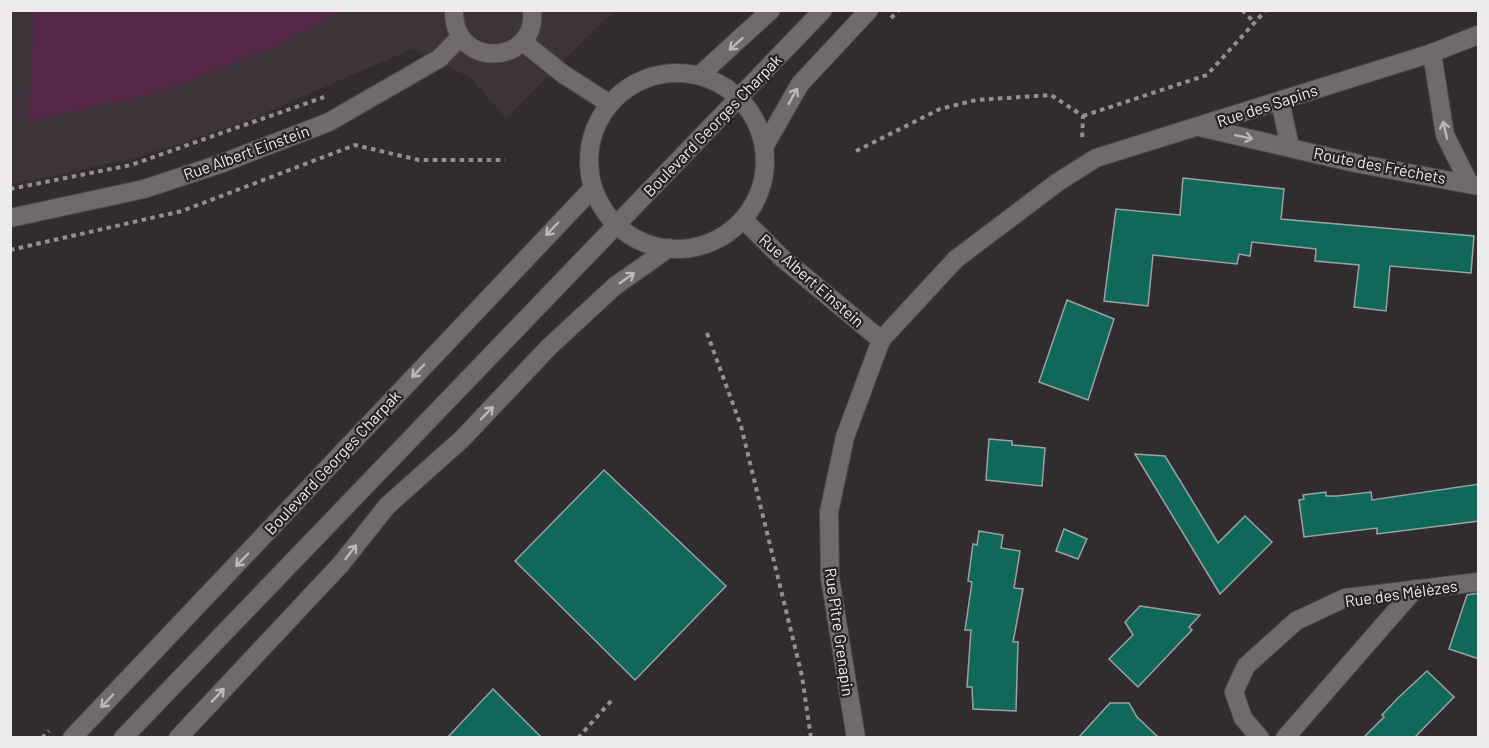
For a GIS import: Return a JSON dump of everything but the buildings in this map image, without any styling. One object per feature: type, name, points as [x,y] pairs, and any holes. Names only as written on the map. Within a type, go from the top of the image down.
[{"type":"street","points":[[454,10],[455,26],[460,37],[468,46],[490,55],[513,49],[523,42],[530,30],[532,10]]},
{"type":"street","points":[[700,75],[771,10]]},
{"type":"street","name":"Boulevard Georges Charpak","points":[[123,738],[823,10]]},
{"type":"street","points":[[764,147],[800,84],[869,10]]},
{"type":"street","name":"Rue des Sapins","points":[[1058,182],[1096,158],[1432,53],[1479,35]]},
{"type":"street","name":"Rue Albert Einstein","points":[[10,218],[144,189],[220,164],[341,116],[440,58],[460,37]]},
{"type":"street","points":[[523,42],[563,74],[610,104]]},
{"type":"street","name":"Route des Fréchets","points":[[1432,53],[1445,135],[1474,184]]},
{"type":"street","points":[[675,72],[700,75],[723,86],[739,98],[756,120],[764,147],[764,173],[757,198],[743,219],[722,237],[696,246],[669,248],[643,242],[616,224],[602,207],[593,188],[589,159],[595,129],[610,104],[628,87],[651,76],[675,72]]},
{"type":"street","name":"Route des Fréchets","points":[[1280,100],[1290,147]]},
{"type":"street","name":"Route des Fréchets","points":[[1197,127],[1355,163],[1474,184]]},
{"type":"street","name":"Rue Pitre Grenapin","points":[[856,738],[830,578],[829,512],[845,437],[881,340],[956,258],[1058,182]]},
{"type":"street","name":"Boulevard Georges Charpak","points":[[72,738],[593,188]]},
{"type":"street","name":"Rue Albert Einstein","points":[[743,219],[781,256],[881,340]]},
{"type":"street","points":[[178,738],[341,564],[387,506],[462,439],[549,347],[615,286],[669,248]]},
{"type":"street","name":"Rue des Mélèzes","points":[[1260,738],[1244,718],[1234,692],[1246,666],[1296,621],[1345,598],[1479,582]]},
{"type":"street","points":[[1285,738],[1415,589]]},
{"type":"path","points":[[1242,10],[1255,23]]},
{"type":"path","points":[[1083,116],[1207,75],[1266,10]]},
{"type":"path","points":[[10,189],[131,165],[323,95],[341,116],[355,145]]},
{"type":"path","points":[[856,151],[940,109],[976,100],[1051,95],[1083,116]]},
{"type":"path","points":[[1080,169],[1083,116]]},
{"type":"path","points":[[10,250],[182,211],[355,145],[419,160],[505,160]]},
{"type":"path","points":[[707,333],[741,426],[802,676],[812,738]]},
{"type":"path","points":[[578,738],[612,700]]},
{"type":"shaded area","points":[[34,10],[344,11],[271,48],[161,92],[29,121]]},
{"type":"shaded area","points":[[11,11],[614,11],[506,118],[471,78],[412,49],[242,123],[134,158],[11,185]]}]
